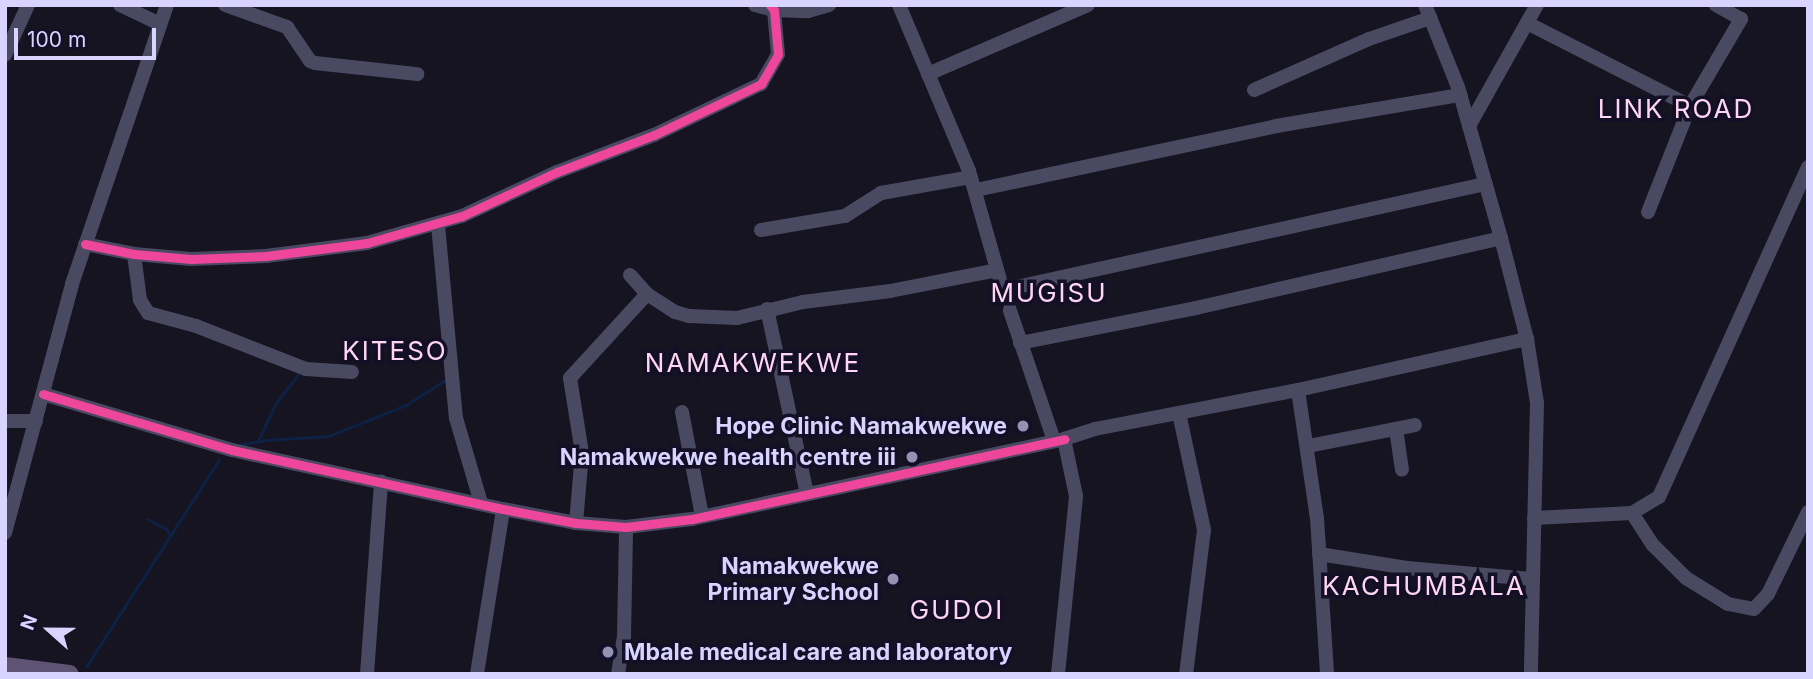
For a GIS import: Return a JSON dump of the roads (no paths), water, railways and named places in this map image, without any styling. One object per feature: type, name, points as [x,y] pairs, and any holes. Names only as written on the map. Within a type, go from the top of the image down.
[{"type":"main road","points":[[5,666],[70,674]]},
{"type":"street","points":[[5,55],[28,5]]},
{"type":"street","points":[[120,5],[160,24]]},
{"type":"street","points":[[5,533],[85,244],[167,5]]},
{"type":"street","points":[[225,5],[288,27],[314,63],[417,74]]},
{"type":"street","points":[[755,5],[808,11],[829,5]]},
{"type":"street","points":[[899,5],[973,184],[1020,343],[1059,440],[1076,496],[1058,674]]},
{"type":"street","points":[[928,74],[1088,5]]},
{"type":"street","points":[[1468,126],[1537,5]]},
{"type":"street","points":[[1716,5],[1741,19]]},
{"type":"street","points":[[1648,212],[1690,106],[1747,5]]},
{"type":"street","points":[[85,244],[134,254],[191,259],[266,256],[367,243],[438,225],[557,172],[654,135],[761,84],[778,54],[772,8]]},
{"type":"street","points":[[1254,90],[1427,11],[1460,95],[1501,238],[1527,339],[1538,402],[1531,674]]},
{"type":"street","points":[[1527,23],[1690,106]]},
{"type":"street","points":[[761,230],[845,216],[881,193],[973,184],[1249,131],[1460,95]]},
{"type":"street","points":[[1534,518],[1632,513],[1660,497],[1808,167]]},
{"type":"street","points":[[1003,290],[1485,184]]},
{"type":"street","points":[[438,225],[454,405],[481,503]]},
{"type":"street","points":[[1020,343],[1196,308],[1501,238]]},
{"type":"street","points":[[134,254],[140,300],[148,313],[196,326],[306,369],[352,372]]},
{"type":"street","points":[[630,275],[647,294],[675,312],[689,316],[737,318],[766,309],[890,291],[997,270]]},
{"type":"street","points":[[576,523],[582,453],[570,378],[647,294]]},
{"type":"street","points":[[766,309],[807,494]]},
{"type":"street","points":[[43,394],[232,450],[503,509],[576,523],[626,527],[702,516],[1059,440],[1095,429],[1298,390],[1527,339]]},
{"type":"street","points":[[1298,390],[1308,446],[1327,674]]},
{"type":"street","points":[[682,412],[702,516]]},
{"type":"street","points":[[1179,412],[1204,530],[1186,674]]},
{"type":"street","points":[[9,422],[36,421]]},
{"type":"street","points":[[9,422],[29,446]]},
{"type":"street","points":[[1308,446],[1415,425]]},
{"type":"street","points":[[1396,429],[1402,470]]},
{"type":"street","points":[[367,674],[381,482]]},
{"type":"street","points":[[477,674],[503,509]]},
{"type":"street","points":[[1632,513],[1653,545],[1686,578],[1728,604],[1755,609],[1768,594],[1808,512]]},
{"type":"street","points":[[618,674],[624,636],[626,527]]},
{"type":"street","points":[[1319,554],[1407,568],[1532,579]]},
{"type":"waterway","points":[[258,441],[274,406],[299,373]]},
{"type":"waterway","points":[[238,445],[265,440],[329,436],[406,405],[447,379]]},
{"type":"waterway","points":[[86,667],[219,460]]},
{"type":"waterway","points":[[148,519],[167,529],[170,535]]},
{"type":"place","name":"Hope Clinic Namakwekwe","points":[[1023,426]]},
{"type":"place","name":"Namakwekwe health centre iii","points":[[912,457]]},
{"type":"place","name":"Namakwekwe Primary School","points":[[893,579]]},
{"type":"place","name":"Mbale medical care and laboratory","points":[[608,652]]},
{"type":"district","name":"LINK ROAD","points":[[1676,109]]},
{"type":"district","name":"MUGISU","points":[[1049,293]]},
{"type":"district","name":"KITESO","points":[[395,351]]},
{"type":"district","name":"NAMAKWEKWE","points":[[753,363]]},
{"type":"district","name":"KACHUMBALA","points":[[1424,586]]},
{"type":"district","name":"GUDOI","points":[[957,610]]}]
